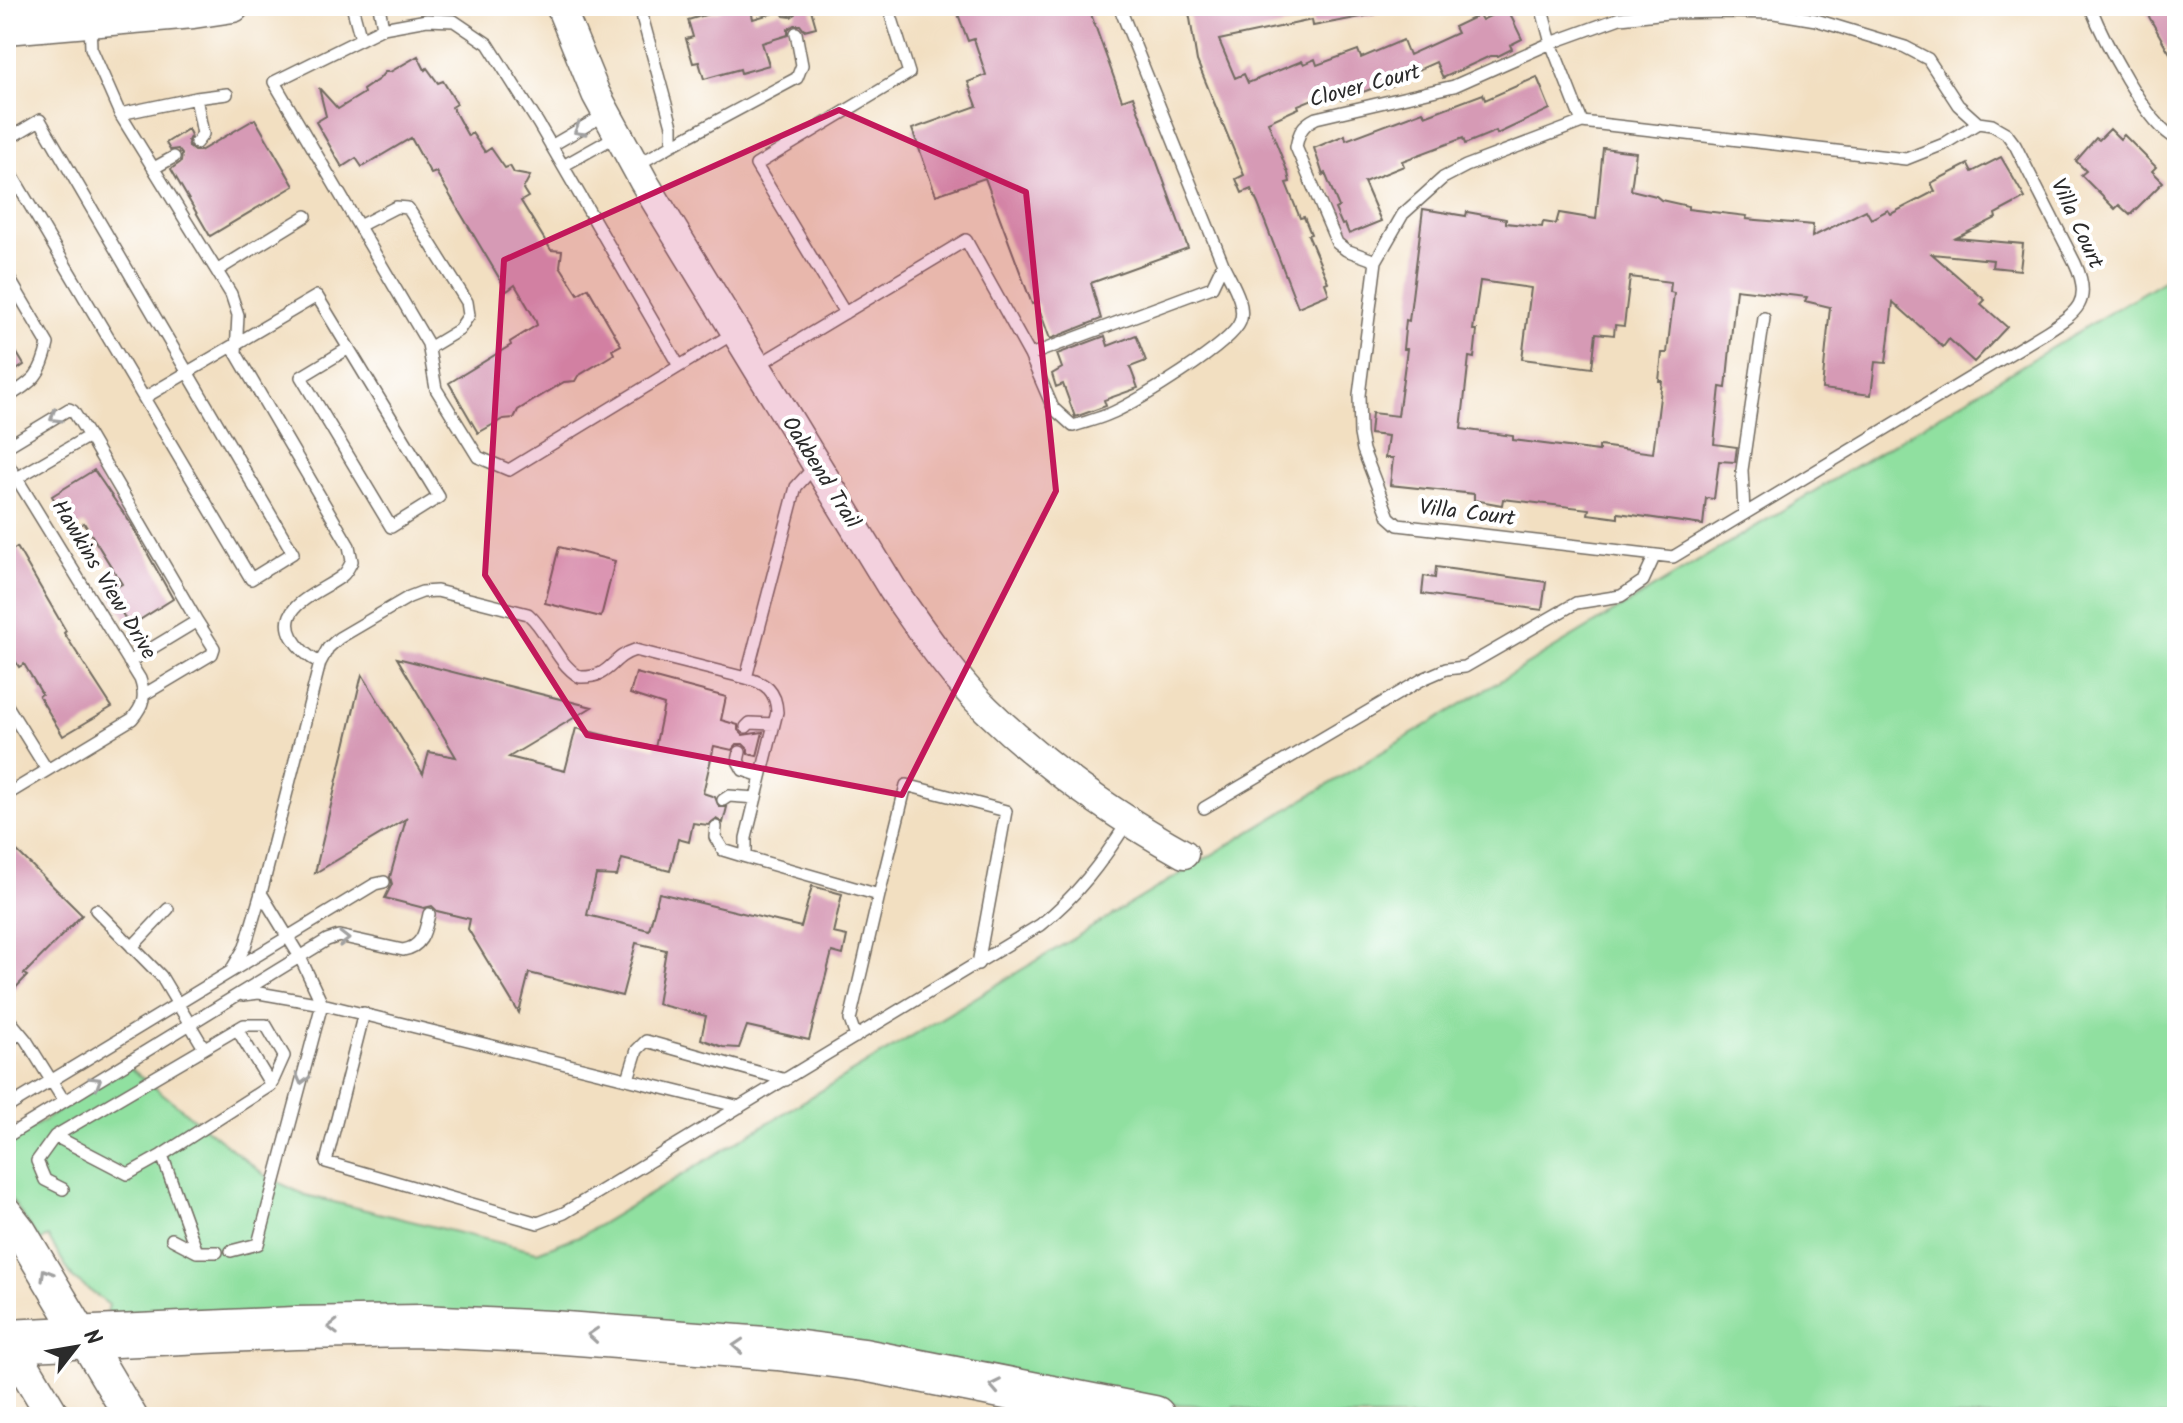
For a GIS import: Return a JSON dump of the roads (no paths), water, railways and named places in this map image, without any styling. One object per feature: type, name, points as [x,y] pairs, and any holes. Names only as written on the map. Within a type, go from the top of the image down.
[{"type":"highway","points":[[7,1339],[420,1326],[551,1332],[778,1349],[864,1360],[1154,1417]]},
{"type":"main road","points":[[6,28],[89,14],[233,6]]},
{"type":"main road","points":[[6,1213],[20,1231],[129,1413]]},
{"type":"main road","points":[[7,1339],[53,1415]]},
{"type":"street","name":"Oakbend Trail","points":[[560,6],[635,166],[815,465],[893,590],[938,652],[986,709],[1053,770],[1128,823],[1184,854]]},
{"type":"lane","points":[[352,6],[361,39]]},
{"type":"lane","points":[[379,6],[383,28]]},
{"type":"lane","points":[[642,6],[643,20],[672,126],[672,145]]},
{"type":"lane","points":[[845,313],[756,165],[909,73],[888,6]]},
{"type":"lane","points":[[756,367],[966,240],[1030,355],[1053,408],[1073,426],[1116,411],[1227,340],[1240,322],[1241,304],[1119,6]]},
{"type":"lane","points":[[1541,6],[1551,43],[1582,122]]},
{"type":"lane","points":[[2090,6],[2103,38],[2140,99],[2158,124],[2177,139]]},
{"type":"lane","points":[[1551,43],[1620,18],[1668,13],[1774,13],[1816,20],[1905,47],[1928,59],[1958,105],[1978,123]]},
{"type":"lane","points":[[89,14],[91,48],[120,114],[218,270],[238,315],[236,353],[349,546],[352,561],[345,574],[288,615],[287,626],[294,640],[309,657],[320,663]]},
{"type":"lane","points":[[679,366],[488,44],[454,21],[427,20],[383,28],[274,82],[429,348],[436,389],[478,457],[509,470],[735,333]]},
{"type":"lane","points":[[635,166],[797,78],[802,65],[796,33]]},
{"type":"lane","name":"Clover Court","points":[[1376,261],[1346,250],[1337,243],[1296,147],[1305,123],[1454,86],[1551,43]]},
{"type":"lane","points":[[120,114],[227,94]]},
{"type":"lane","points":[[196,98],[203,134],[196,143]]},
{"type":"lane","points":[[6,140],[40,120],[293,553],[251,579],[6,165]]},
{"type":"lane","name":"Villa Court","points":[[1582,122],[1906,159],[1934,149],[1978,123],[1992,125],[2006,133],[2015,145],[2082,278],[2083,294],[2079,307],[2046,332],[1673,557],[1413,529],[1398,525],[1389,517],[1363,450],[1360,434],[1359,395],[1376,261],[1403,214],[1443,178],[1466,166],[1582,122]]},
{"type":"lane","points":[[551,146],[613,124]]},
{"type":"lane","points":[[563,166],[613,124]]},
{"type":"lane","points":[[154,168],[174,157]]},
{"type":"lane","points":[[359,226],[396,207],[408,208],[467,302],[469,315],[459,330],[429,348]]},
{"type":"lane","points":[[218,270],[306,216]]},
{"type":"lane","points":[[1030,355],[1212,287],[1223,264]]},
{"type":"lane","points":[[6,273],[48,344],[44,366],[33,381],[6,398]]},
{"type":"lane","points":[[144,398],[317,296],[349,348],[439,497],[391,527],[301,377],[349,348]]},
{"type":"lane","points":[[1744,513],[1742,470],[1764,318]]},
{"type":"lane","points":[[6,447],[69,409],[73,411],[214,648],[212,654],[145,694]]},
{"type":"lane","points":[[17,478],[89,436]]},
{"type":"lane","name":"Hawkins View Drive","points":[[6,461],[129,662],[145,694],[142,707],[132,719],[7,791]]},
{"type":"lane","points":[[746,678],[796,487],[815,465]]},
{"type":"lane","points":[[1204,808],[1423,679],[1446,669],[1465,667],[1576,603],[1621,596],[1643,581],[1655,555]]},
{"type":"lane","points":[[220,978],[240,959],[261,893],[320,663],[328,648],[339,638],[422,592],[437,591],[528,614],[537,621],[564,664],[580,677],[601,675],[620,657],[635,650],[763,683],[777,699],[774,724],[746,838],[746,857]]},
{"type":"lane","points":[[129,662],[197,621]]},
{"type":"lane","points":[[6,704],[47,770]]},
{"type":"lane","points":[[746,727],[760,721],[774,724]]},
{"type":"lane","points":[[740,752],[738,761],[743,770],[761,776]]},
{"type":"lane","points":[[856,1037],[850,1020],[906,785],[1006,811],[978,964]]},
{"type":"lane","points":[[723,800],[729,796],[756,798]]},
{"type":"lane","points":[[364,1013],[326,1162],[538,1223],[564,1213],[1040,925],[1066,904],[1089,879],[1128,823]]},
{"type":"lane","points":[[716,827],[715,837],[723,850],[879,895]]},
{"type":"lane","points":[[6,1108],[375,884],[384,882]]},
{"type":"lane","points":[[231,1251],[258,1244],[322,1004],[300,957],[261,893]]},
{"type":"lane","points":[[132,947],[168,909]]},
{"type":"lane","points":[[96,910],[161,976],[204,1048]]},
{"type":"lane","points":[[6,1137],[339,936],[403,950],[411,949],[423,938],[429,914]]},
{"type":"lane","points":[[231,999],[247,993],[259,993],[322,1004],[740,1107]]},
{"type":"lane","points":[[6,1016],[64,1101]]},
{"type":"lane","points":[[55,1136],[128,1174],[271,1085],[284,1056],[266,1025],[244,1025],[55,1136],[37,1161],[45,1180],[63,1189]]},
{"type":"lane","points":[[237,1029],[271,1085]]},
{"type":"lane","points":[[6,1046],[19,1032]]},
{"type":"lane","points":[[628,1079],[637,1050],[646,1041],[786,1080]]},
{"type":"lane","points":[[162,1155],[197,1252]]},
{"type":"lane","points":[[172,1239],[197,1252],[217,1252]]}]
